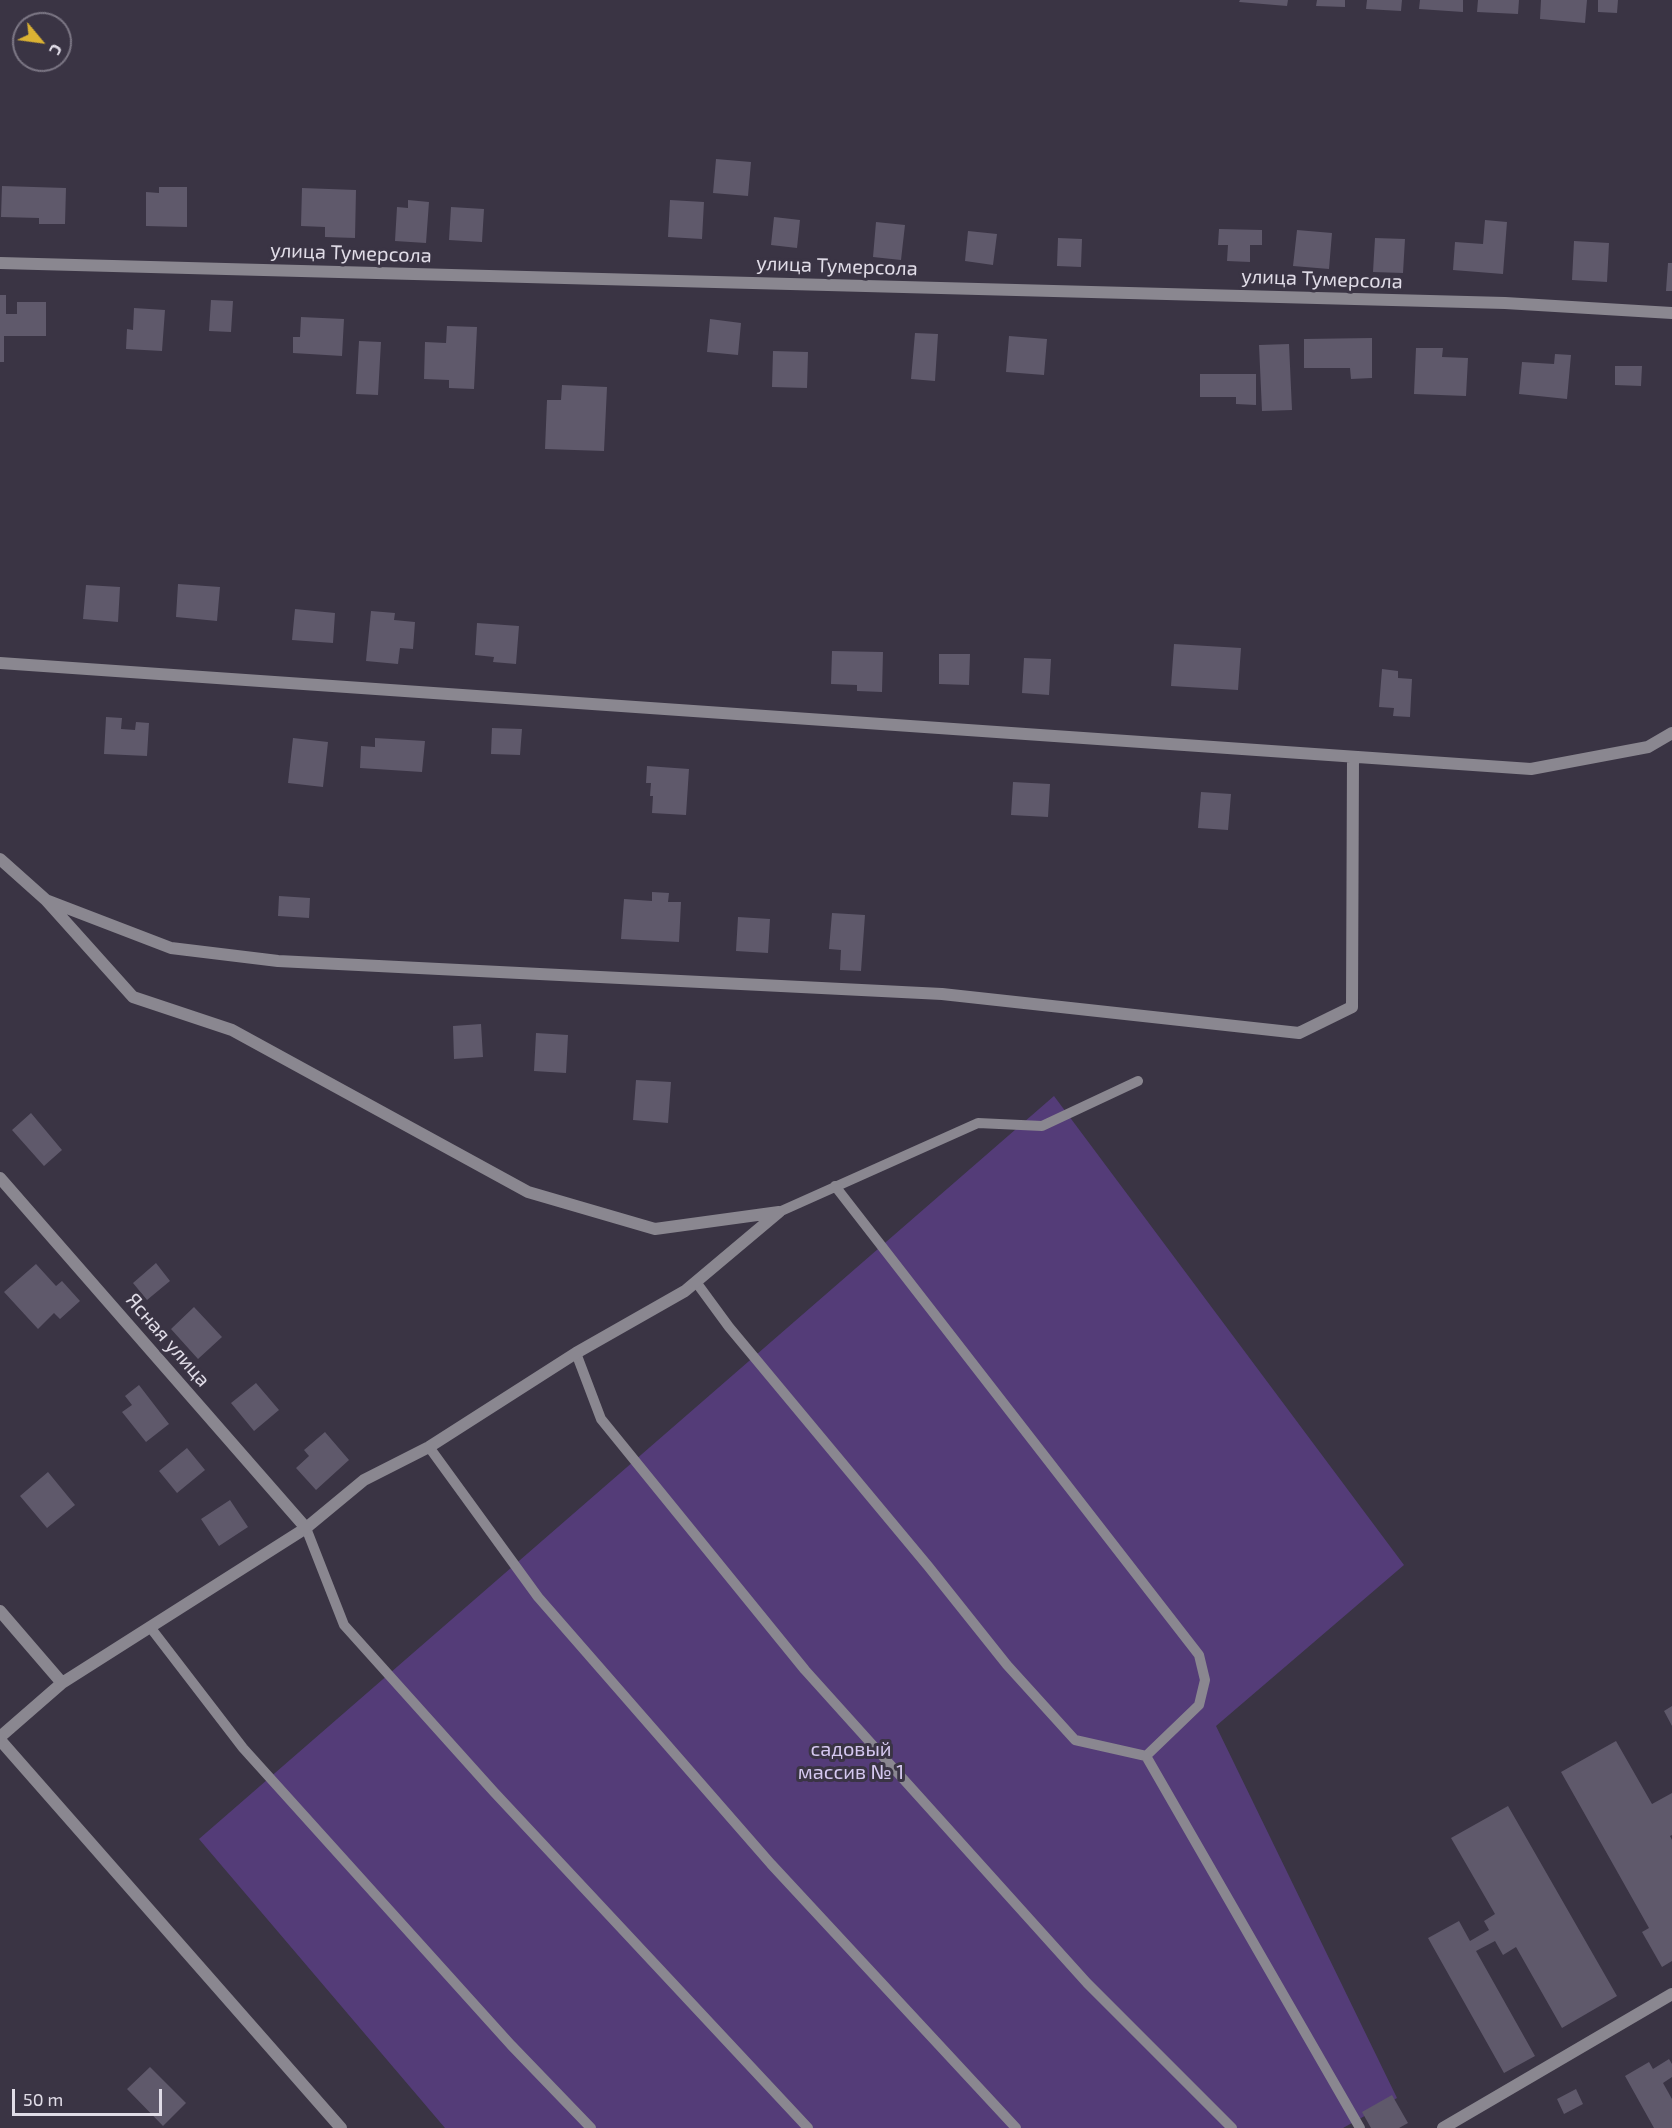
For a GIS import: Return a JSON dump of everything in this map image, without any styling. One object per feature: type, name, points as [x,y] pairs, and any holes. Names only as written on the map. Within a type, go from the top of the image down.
[{"type":"street","name":"улица Тумерсола","points":[[0,263],[1505,303],[1672,313]]},
{"type":"street","points":[[0,663],[1531,769],[1648,747],[1672,734]]},
{"type":"street","points":[[46,900],[171,948],[278,961],[942,994],[1299,1032],[1352,1007],[1353,757]]},
{"type":"street","points":[[0,859],[46,900],[132,997],[232,1030],[528,1192],[655,1229],[779,1212]]},
{"type":"street","name":"Ясная улица","points":[[0,1178],[306,1528]]},
{"type":"street","points":[[341,2128],[0,1739],[62,1683],[306,1528],[364,1480],[429,1447],[576,1353],[685,1291],[779,1212]]},
{"type":"street","points":[[0,1611],[62,1683]]},
{"type":"street","points":[[1443,2128],[1672,1994]]},
{"type":"lane","points":[[779,1212],[978,1123],[1042,1126],[1138,1081]]},
{"type":"lane","points":[[835,1186],[1199,1655],[1205,1680],[1199,1705],[1146,1756]]},
{"type":"lane","points":[[696,1282],[729,1327],[921,1557],[1007,1665],[1075,1740],[1146,1756],[1360,2128]]},
{"type":"lane","points":[[576,1353],[602,1419],[805,1670],[1086,1983],[1232,2128]]},
{"type":"lane","points":[[429,1447],[538,1597],[771,1864],[1016,2128]]},
{"type":"lane","points":[[306,1528],[344,1625],[494,1792],[808,2128]]},
{"type":"lane","points":[[150,1627],[243,1748],[511,2045],[591,2128]]},
{"type":"green space","name":"садовый массив № 1","points":[[1054,1096],[1404,1565],[1216,1726],[1397,2098],[1343,2128],[445,2128],[199,1839]]},
{"type":"building","points":[[1240,0],[1288,0],[1287,6],[1239,2]]},
{"type":"building","points":[[1317,0],[1345,0],[1345,7],[1316,6]]},
{"type":"building","points":[[1367,0],[1402,0],[1401,11],[1366,9]]},
{"type":"building","points":[[1420,0],[1463,0],[1463,12],[1419,9]]},
{"type":"building","points":[[1478,0],[1519,0],[1518,14],[1477,12]]},
{"type":"building","points":[[1541,0],[1587,0],[1585,23],[1540,19]]},
{"type":"building","points":[[1598,0],[1618,0],[1617,13],[1598,12]]},
{"type":"building","points":[[716,159],[751,162],[748,196],[713,193]]},
{"type":"building","points":[[2,186],[66,188],[65,224],[39,224],[39,218],[1,217]]},
{"type":"building","points":[[159,187],[187,187],[187,227],[146,226],[146,192],[159,193]]},
{"type":"building","points":[[302,188],[356,190],[355,238],[325,237],[325,227],[301,226]]},
{"type":"building","points":[[408,200],[429,202],[426,243],[395,241],[397,207],[408,208]]},
{"type":"building","points":[[670,200],[704,202],[702,239],[668,237]]},
{"type":"building","points":[[451,207],[484,209],[482,242],[449,240]]},
{"type":"building","points":[[774,217],[800,220],[797,248],[771,245]]},
{"type":"building","points":[[1485,220],[1507,222],[1503,274],[1453,270],[1455,242],[1483,244]]},
{"type":"building","points":[[876,222],[905,225],[901,260],[873,257]]},
{"type":"building","points":[[1219,229],[1262,230],[1262,245],[1250,245],[1250,262],[1227,261],[1228,245],[1218,245]]},
{"type":"building","points":[[1297,230],[1332,233],[1329,269],[1293,266]]},
{"type":"building","points":[[968,231],[997,234],[993,265],[965,261]]},
{"type":"building","points":[[1058,238],[1082,239],[1081,267],[1057,266]]},
{"type":"building","points":[[1375,238],[1405,239],[1403,273],[1373,272]]},
{"type":"building","points":[[1574,241],[1609,243],[1607,282],[1572,280]]},
{"type":"building","points":[[1668,263],[1672,263],[1672,291],[1666,291]]},
{"type":"building","points":[[0,295],[6,295],[6,314],[17,314],[17,302],[46,302],[46,336],[4,336],[4,362],[0,362]]},
{"type":"building","points":[[211,300],[233,301],[231,332],[209,331]]},
{"type":"building","points":[[134,308],[165,310],[162,351],[126,349],[127,329],[133,330]]},
{"type":"building","points":[[301,317],[344,319],[342,356],[293,353],[293,337],[300,337]]},
{"type":"building","points":[[710,319],[741,323],[738,355],[707,352]]},
{"type":"building","points":[[447,326],[477,327],[474,389],[449,388],[449,380],[424,379],[425,342],[446,343]]},
{"type":"building","points":[[915,333],[938,334],[935,381],[911,379]]},
{"type":"building","points":[[1009,336],[1047,339],[1044,375],[1006,372]]},
{"type":"building","points":[[1372,338],[1372,378],[1351,379],[1350,368],[1304,368],[1304,339]]},
{"type":"building","points":[[359,341],[381,342],[378,395],[356,394]]},
{"type":"building","points":[[1289,344],[1292,410],[1262,411],[1259,345]]},
{"type":"building","points":[[1416,348],[1443,348],[1442,357],[1468,358],[1466,396],[1414,394]]},
{"type":"building","points":[[773,351],[808,352],[807,388],[772,387]]},
{"type":"building","points":[[1555,354],[1571,355],[1567,399],[1519,394],[1522,362],[1554,364]]},
{"type":"building","points":[[1615,366],[1642,366],[1641,386],[1615,385]]},
{"type":"building","points":[[1200,374],[1256,374],[1256,405],[1236,404],[1236,397],[1200,397]]},
{"type":"building","points":[[562,385],[607,387],[604,451],[545,449],[547,400],[561,400]]},
{"type":"building","points":[[178,584],[220,587],[217,621],[176,617]]},
{"type":"building","points":[[86,585],[120,587],[118,622],[83,619]]},
{"type":"building","points":[[295,609],[335,613],[333,643],[292,640]]},
{"type":"building","points":[[371,611],[395,613],[394,620],[415,622],[413,649],[400,648],[398,664],[366,661]]},
{"type":"building","points":[[477,623],[519,626],[516,664],[493,662],[494,657],[475,655]]},
{"type":"building","points":[[1174,644],[1241,648],[1238,690],[1171,686]]},
{"type":"building","points":[[832,651],[883,652],[882,692],[857,691],[857,685],[831,684]]},
{"type":"building","points":[[939,654],[970,654],[969,685],[939,684]]},
{"type":"building","points":[[1024,658],[1051,659],[1049,695],[1022,693]]},
{"type":"building","points":[[1382,669],[1398,671],[1398,678],[1412,679],[1410,717],[1393,716],[1394,708],[1379,707]]},
{"type":"building","points":[[106,717],[122,718],[121,729],[135,730],[136,722],[149,723],[147,756],[104,754]]},
{"type":"building","points":[[492,728],[522,729],[520,755],[491,754]]},
{"type":"building","points":[[293,738],[328,742],[323,787],[288,783]]},
{"type":"building","points":[[375,738],[425,741],[422,772],[360,768],[361,746],[375,747]]},
{"type":"building","points":[[647,766],[689,769],[686,815],[652,813],[651,783],[646,783]]},
{"type":"building","points":[[1013,782],[1050,784],[1048,817],[1011,815]]},
{"type":"building","points":[[1201,792],[1231,794],[1228,830],[1198,828]]},
{"type":"building","points":[[652,892],[669,893],[668,902],[681,902],[679,942],[621,939],[624,899],[652,901]]},
{"type":"building","points":[[279,896],[310,898],[309,918],[278,916]]},
{"type":"building","points":[[832,913],[865,915],[861,971],[840,970],[841,950],[829,949]]},
{"type":"building","points":[[738,917],[770,919],[768,953],[736,951]]},
{"type":"building","points":[[481,1024],[483,1057],[454,1059],[453,1026]]},
{"type":"building","points":[[536,1033],[568,1035],[566,1073],[534,1071]]},
{"type":"building","points":[[636,1080],[671,1082],[668,1123],[633,1120]]},
{"type":"building","points":[[31,1113],[62,1150],[44,1166],[12,1130]]},
{"type":"building","points":[[156,1263],[170,1281],[147,1300],[133,1283]]},
{"type":"building","points":[[36,1264],[56,1286],[62,1281],[80,1301],[60,1319],[54,1313],[38,1329],[4,1292]]},
{"type":"building","points":[[194,1307],[222,1337],[198,1359],[171,1329]]},
{"type":"building","points":[[256,1383],[279,1410],[254,1431],[231,1403]]},
{"type":"building","points":[[139,1385],[169,1424],[146,1442],[122,1412],[132,1405],[125,1396]]},
{"type":"building","points":[[325,1432],[349,1460],[316,1490],[296,1468],[309,1456],[304,1450]]},
{"type":"building","points":[[187,1448],[205,1470],[177,1493],[159,1471]]},
{"type":"building","points":[[48,1472],[75,1505],[47,1528],[20,1496]]},
{"type":"building","points":[[230,1500],[248,1527],[219,1546],[201,1519]]},
{"type":"building","points":[[1672,1706],[1672,1726],[1664,1711]]},
{"type":"building","points":[[1616,1741],[1652,1804],[1672,1793],[1672,1835],[1670,1836],[1672,1840],[1672,1961],[1662,1967],[1642,1932],[1649,1928],[1561,1772]]},
{"type":"building","points":[[1508,1806],[1617,1996],[1562,2028],[1516,1947],[1503,1955],[1495,1941],[1476,1951],[1535,2056],[1504,2073],[1428,1938],[1459,1921],[1470,1941],[1489,1930],[1484,1921],[1495,1914],[1451,1838]]},
{"type":"building","points":[[1669,2059],[1672,2064],[1672,2077],[1663,2083],[1672,2099],[1672,2128],[1654,2128],[1625,2076],[1649,2062],[1653,2069]]},
{"type":"building","points":[[150,2067],[186,2103],[163,2126],[127,2089]]},
{"type":"building","points":[[1576,2089],[1583,2104],[1564,2114],[1557,2099]]},
{"type":"building","points":[[1392,2095],[1408,2123],[1399,2128],[1371,2128],[1362,2112]]}]
